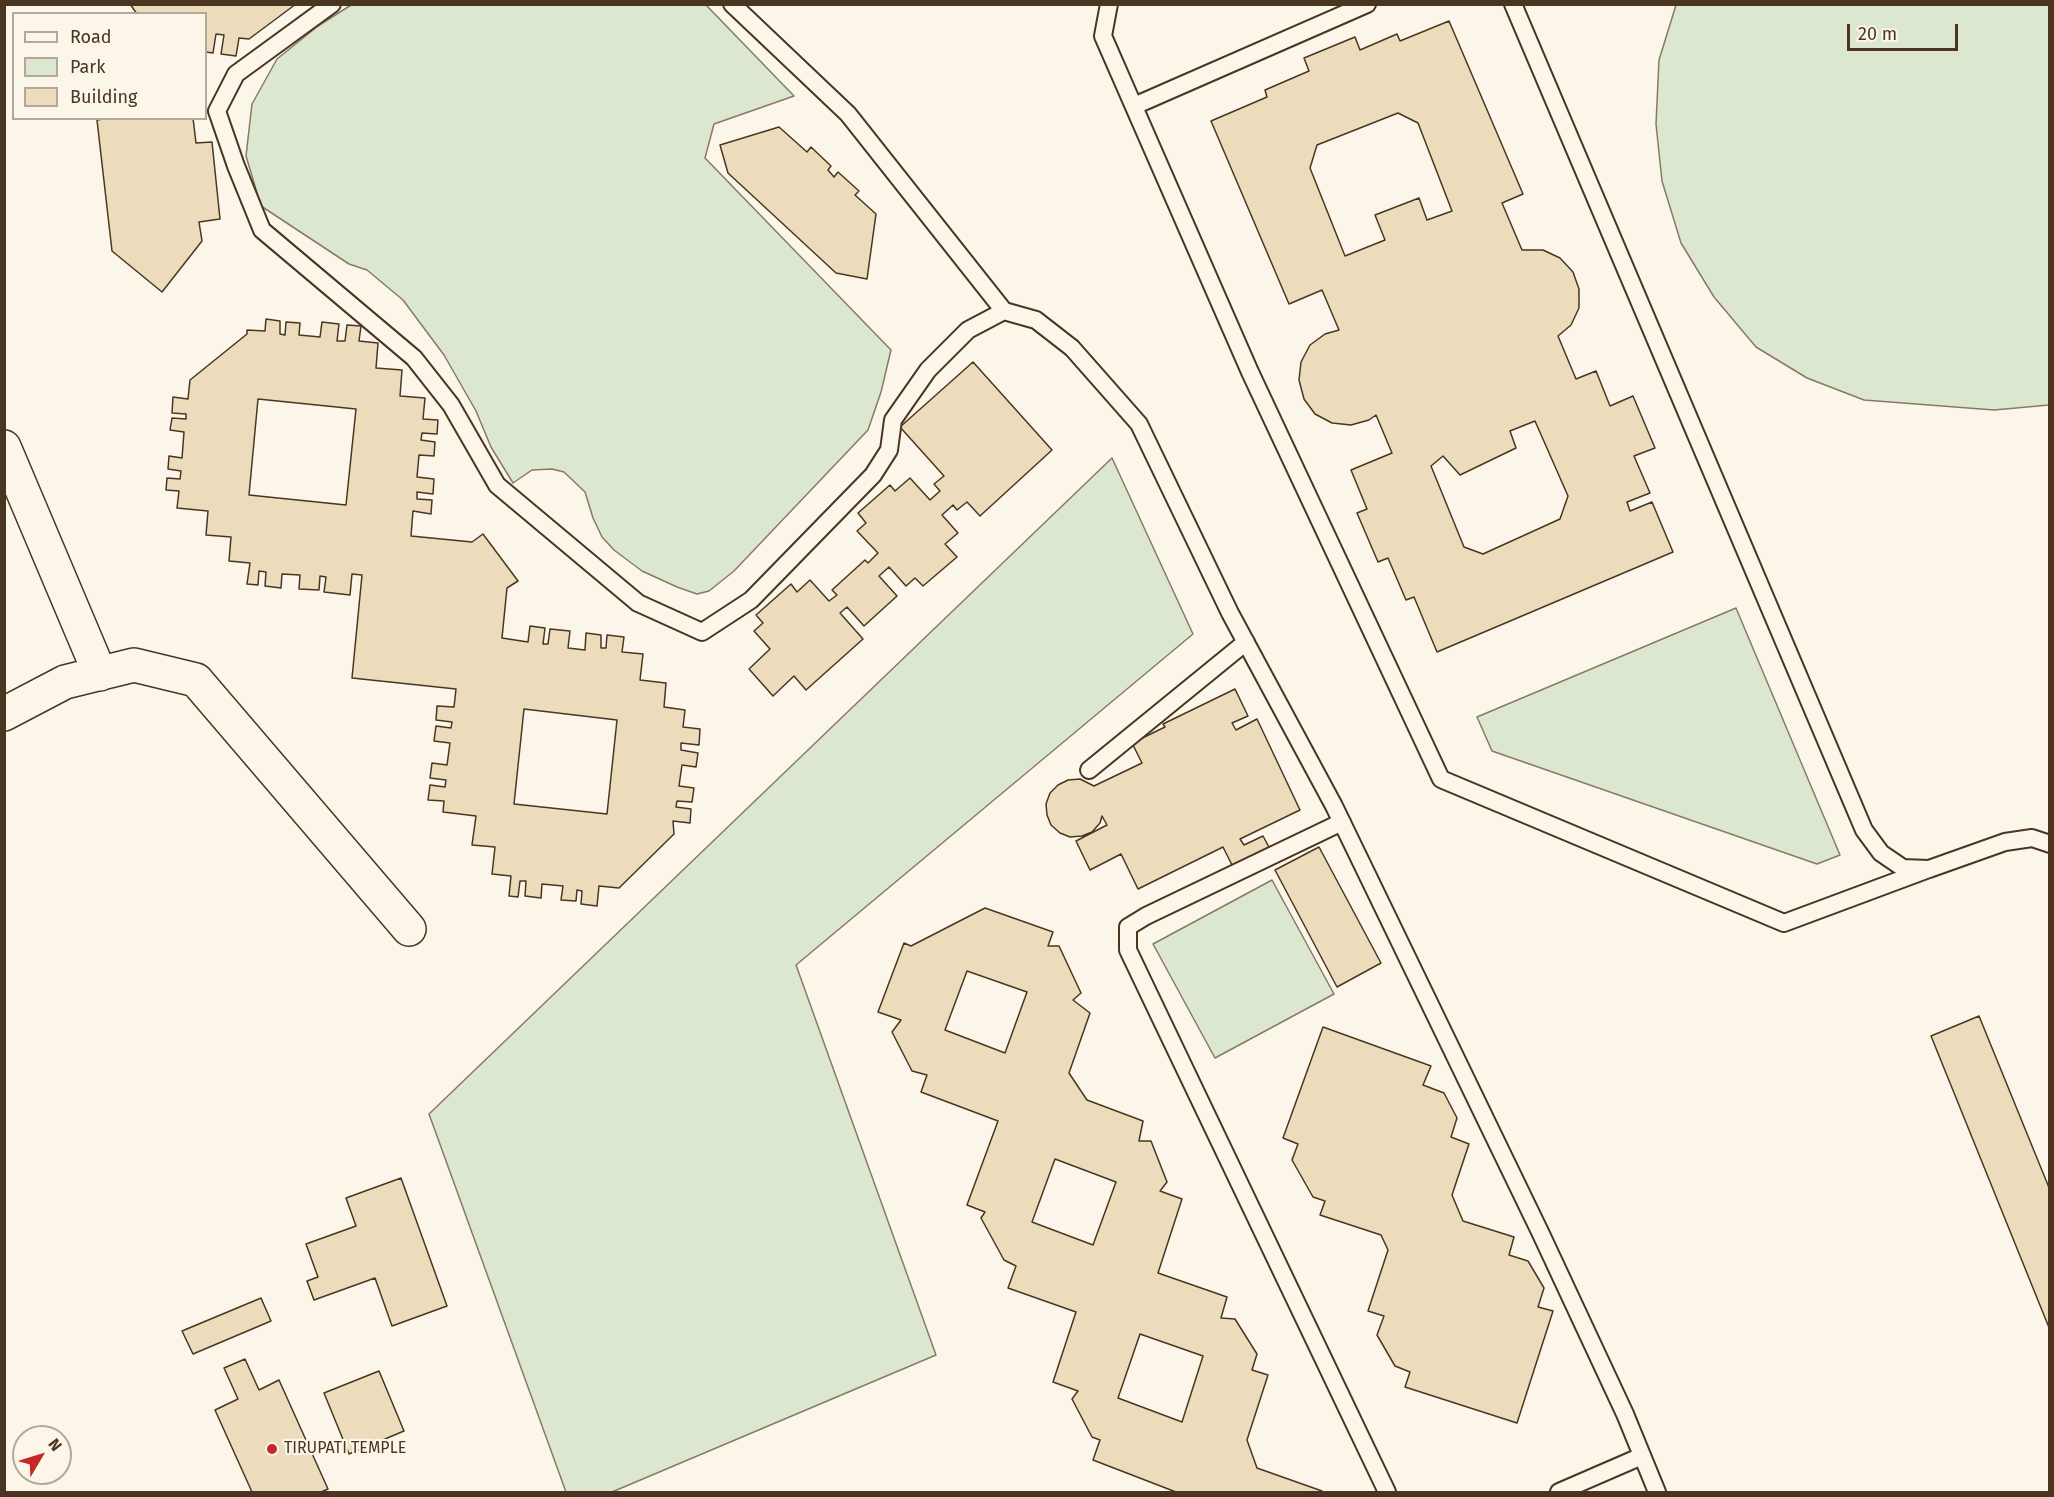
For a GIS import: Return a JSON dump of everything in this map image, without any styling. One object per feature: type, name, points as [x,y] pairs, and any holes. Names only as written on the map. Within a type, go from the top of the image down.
[{"type":"street","points":[[4,447],[100,674]]},
{"type":"street","points":[[4,714],[65,682],[134,665],[196,680],[409,929]]},
{"type":"lane","points":[[332,4],[236,74],[217,111],[262,230],[414,358],[451,405],[497,485],[638,603],[702,632],[750,600],[873,475],[889,450],[892,420],[928,370],[968,330],[1004,311]]},
{"type":"lane","points":[[732,4],[848,114],[1004,311],[1036,320],[1072,348],[1139,424],[1245,642],[1342,822],[1541,1234],[1625,1414],[1657,1492]]},
{"type":"lane","points":[[1109,4],[1103,36],[1250,372],[1441,779],[1784,923],[2005,842],[2032,838],[2049,844]]},
{"type":"lane","points":[[1134,106],[1367,4]]},
{"type":"lane","points":[[1513,4],[1864,830],[1881,853],[1903,868],[1929,869]]},
{"type":"lane","points":[[1089,770],[1245,642]]},
{"type":"lane","points":[[1342,822],[1146,916],[1128,927],[1128,950],[1387,1492]]},
{"type":"lane","points":[[1559,1492],[1642,1456]]},
{"type":"green space","points":[[351,5],[706,5],[794,96],[714,124],[705,158],[891,350],[881,392],[868,430],[734,571],[709,591],[697,594],[677,587],[642,571],[614,550],[602,537],[585,492],[564,472],[552,469],[532,470],[513,483],[491,447],[476,411],[444,355],[403,300],[367,270],[349,264],[261,206],[246,156],[252,104],[277,59],[318,26]]},
{"type":"green space","points":[[1676,5],[2049,5],[2049,405],[1994,410],[1864,400],[1807,378],[1756,347],[1714,297],[1681,243],[1662,181],[1656,124],[1659,60]]},
{"type":"green space","points":[[1112,458],[1193,634],[796,965],[936,1355],[612,1492],[566,1492],[429,1114]]},
{"type":"green space","points":[[1736,608],[1840,855],[1817,864],[1492,751],[1477,717]]},
{"type":"green space","points":[[1272,880],[1334,994],[1215,1058],[1153,944]]},
{"type":"building","points":[[130,4],[296,4],[249,39],[239,38],[236,56],[221,54],[224,35],[216,34],[213,53],[207,52],[207,12],[136,12]]},
{"type":"building","points":[[1449,21],[1523,194],[1502,203],[1522,250],[1543,250],[1560,258],[1573,272],[1579,289],[1579,308],[1571,325],[1558,336],[1576,379],[1596,371],[1610,406],[1633,396],[1655,448],[1634,456],[1650,493],[1627,502],[1630,511],[1652,502],[1673,552],[1437,652],[1414,597],[1406,600],[1388,558],[1378,562],[1357,513],[1367,509],[1351,470],[1392,453],[1376,415],[1369,420],[1351,425],[1332,423],[1315,414],[1304,399],[1299,380],[1301,362],[1310,345],[1325,334],[1339,330],[1322,290],[1289,304],[1211,121],[1267,97],[1265,90],[1309,71],[1304,58],[1355,37],[1360,50],[1397,34],[1400,41]],"holes":[[[1398,113],[1418,123],[1452,211],[1427,220],[1419,198],[1375,215],[1385,240],[1345,256],[1310,168],[1317,145]],[[1535,421],[1568,496],[1560,519],[1483,554],[1464,547],[1431,466],[1443,456],[1460,475],[1516,448],[1510,431]]]},
{"type":"building","points":[[97,120],[193,120],[196,143],[212,142],[220,219],[199,222],[202,241],[162,292],[112,251]]},
{"type":"building","points":[[779,127],[807,152],[811,147],[831,166],[828,170],[834,177],[838,172],[859,191],[855,195],[876,214],[867,279],[836,273],[728,173],[720,145]]},
{"type":"building","points":[[266,319],[280,321],[280,334],[285,335],[286,322],[300,323],[299,335],[320,337],[322,322],[339,324],[337,341],[345,341],[347,325],[361,326],[359,341],[378,343],[376,368],[402,370],[400,396],[425,398],[423,419],[438,420],[437,434],[422,433],[421,440],[435,442],[434,456],[419,455],[417,477],[434,479],[433,494],[417,492],[417,499],[432,500],[431,514],[413,511],[411,536],[472,542],[483,534],[518,581],[507,588],[502,638],[528,642],[530,626],[545,628],[543,644],[548,644],[550,629],[570,631],[568,648],[585,650],[586,633],[601,635],[601,648],[606,648],[607,635],[624,637],[622,652],[643,654],[640,680],[666,683],[664,707],[685,710],[683,727],[700,729],[699,745],[681,743],[681,750],[698,753],[696,767],[682,765],[679,786],[694,788],[692,802],[677,801],[676,807],[691,809],[690,823],[673,821],[674,834],[619,888],[599,886],[597,906],[581,904],[582,891],[577,890],[576,901],[561,900],[563,886],[542,884],[541,898],[525,896],[526,881],[520,881],[518,897],[509,896],[511,876],[492,874],[495,847],[472,845],[476,816],[443,812],[444,801],[428,800],[430,785],[445,787],[446,780],[430,778],[432,763],[447,765],[450,743],[434,741],[436,726],[451,728],[452,722],[436,720],[437,706],[454,707],[456,689],[352,678],[362,575],[352,574],[350,595],[324,592],[326,577],[320,576],[319,590],[299,589],[300,575],[282,574],[281,588],[265,586],[266,572],[259,571],[258,585],[247,584],[250,563],[229,561],[231,537],[206,535],[208,511],[177,508],[179,491],[166,490],[167,478],[180,479],[181,471],[168,469],[169,456],[182,458],[184,432],[170,430],[172,418],[186,419],[186,414],[172,413],[173,397],[188,399],[190,380],[247,334],[247,330],[265,331]],"holes":[[[258,399],[356,409],[346,505],[249,495]],[[524,709],[617,720],[607,814],[514,804]]]},
{"type":"building","points":[[973,362],[1052,450],[980,516],[967,502],[957,510],[953,505],[942,515],[958,533],[945,544],[957,557],[923,586],[915,578],[906,586],[889,567],[879,576],[897,596],[864,626],[847,607],[840,613],[863,639],[806,690],[794,676],[773,696],[749,669],[770,649],[754,631],[763,623],[756,615],[791,584],[797,592],[810,580],[829,601],[837,595],[832,590],[865,560],[868,563],[878,553],[857,531],[866,523],[858,513],[890,485],[895,491],[910,478],[930,500],[940,491],[934,484],[944,476],[900,427]]},
{"type":"building","points":[[1235,689],[1248,716],[1232,723],[1236,730],[1257,719],[1300,810],[1240,839],[1244,845],[1263,836],[1270,849],[1233,867],[1223,847],[1138,889],[1121,854],[1090,870],[1076,841],[1107,825],[1102,816],[1100,823],[1092,832],[1070,837],[1060,833],[1051,825],[1047,815],[1046,804],[1050,793],[1058,785],[1068,780],[1080,779],[1094,786],[1142,763],[1132,743],[1165,727],[1163,724]]},
{"type":"building","points":[[1319,847],[1381,963],[1337,987],[1275,870]]},
{"type":"building","points":[[985,908],[1053,932],[1048,946],[1059,946],[1081,993],[1073,1000],[1090,1013],[1069,1073],[1087,1100],[1143,1121],[1139,1141],[1151,1141],[1167,1182],[1160,1191],[1182,1199],[1158,1273],[1227,1297],[1221,1318],[1235,1319],[1257,1354],[1252,1370],[1268,1375],[1247,1440],[1257,1468],[1322,1492],[1176,1492],[1093,1460],[1100,1440],[1092,1437],[1072,1399],[1078,1391],[1053,1382],[1076,1312],[1008,1288],[1016,1266],[1004,1260],[981,1218],[985,1212],[967,1205],[998,1121],[921,1092],[927,1075],[912,1071],[892,1032],[901,1020],[878,1012],[904,943],[911,946]],"holes":[[[967,971],[1027,992],[1005,1053],[945,1030]],[[1055,1159],[1116,1182],[1093,1245],[1032,1222]],[[1140,1334],[1203,1356],[1182,1422],[1118,1398]]]},
{"type":"building","points":[[1979,1016],[2050,1190],[2050,1330],[1931,1036]]},
{"type":"building","points":[[1323,1027],[1431,1066],[1423,1085],[1444,1093],[1457,1118],[1451,1137],[1469,1144],[1452,1195],[1463,1221],[1514,1237],[1509,1255],[1528,1261],[1544,1288],[1538,1307],[1553,1311],[1517,1423],[1405,1387],[1410,1372],[1395,1366],[1377,1335],[1384,1316],[1368,1311],[1388,1250],[1381,1235],[1320,1215],[1325,1201],[1313,1197],[1292,1160],[1298,1144],[1283,1138]]},
{"type":"building","points":[[401,1178],[447,1306],[392,1326],[375,1278],[314,1300],[307,1281],[318,1277],[306,1244],[356,1226],[346,1198]]},
{"type":"building","points":[[261,1298],[271,1321],[193,1354],[182,1331]]},
{"type":"building","name":"TIRUPATI TEMPLE","points":[[245,1359],[259,1390],[279,1380],[328,1489],[321,1492],[252,1492],[215,1410],[238,1399],[224,1368]]},
{"type":"building","points":[[379,1371],[404,1431],[349,1454],[324,1393]]},
{"type":"place","name":"TIRUPATI TEMPLE","points":[[272,1449]]}]
